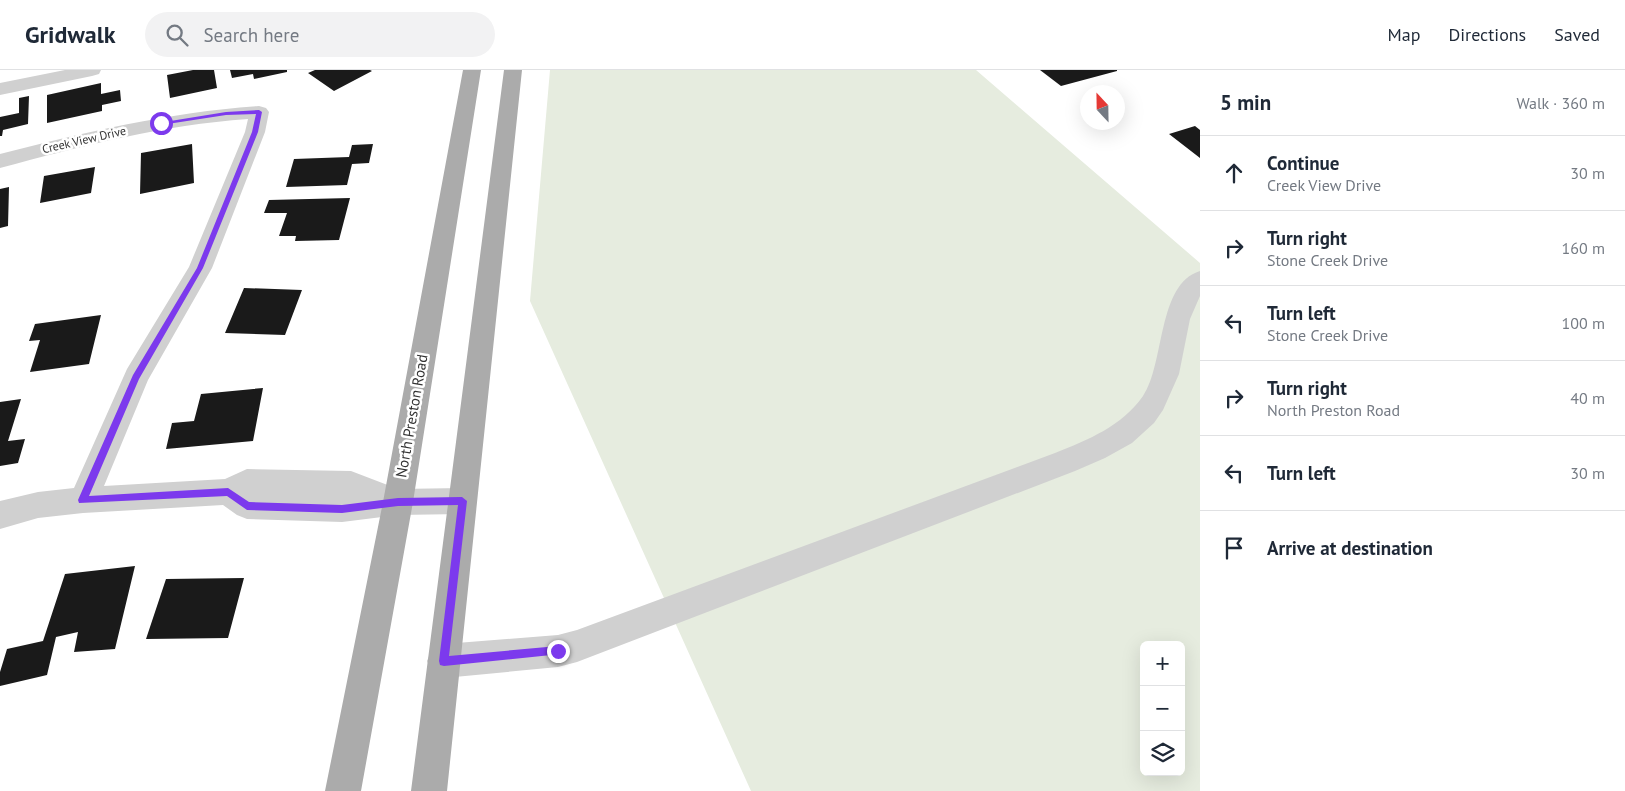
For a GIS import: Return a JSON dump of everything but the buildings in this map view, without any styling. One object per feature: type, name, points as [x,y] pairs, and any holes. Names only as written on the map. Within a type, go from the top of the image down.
[{"type":"main road","name":"North Preston Road","points":[[342,791],[398,502],[472,70]]},
{"type":"main road","points":[[429,791],[513,70]]},
{"type":"street","points":[[0,88],[92,70]]},
{"type":"street","name":"Creek View Drive","points":[[0,160],[96,136],[161,123],[226,113],[259,112],[255,132],[200,268],[136,378],[82,500]]},
{"type":"street","points":[[444,661],[558,651],[577,646],[1065,462],[1118,439],[1134,428],[1145,416],[1163,386],[1180,309],[1186,296],[1200,280]]},
{"type":"street","points":[[0,515],[38,505],[82,500],[228,492],[247,506],[342,509],[398,502],[462,501]]},
{"type":"shaded area","points":[[550,70],[976,70],[1200,263],[1200,791],[751,791],[530,301]]},
{"type":"route","points":[[161,123],[226,113],[259,112],[255,132],[200,268],[136,378],[82,500],[228,492],[247,506],[342,509],[398,502],[462,501],[444,661],[558,651]]}]
